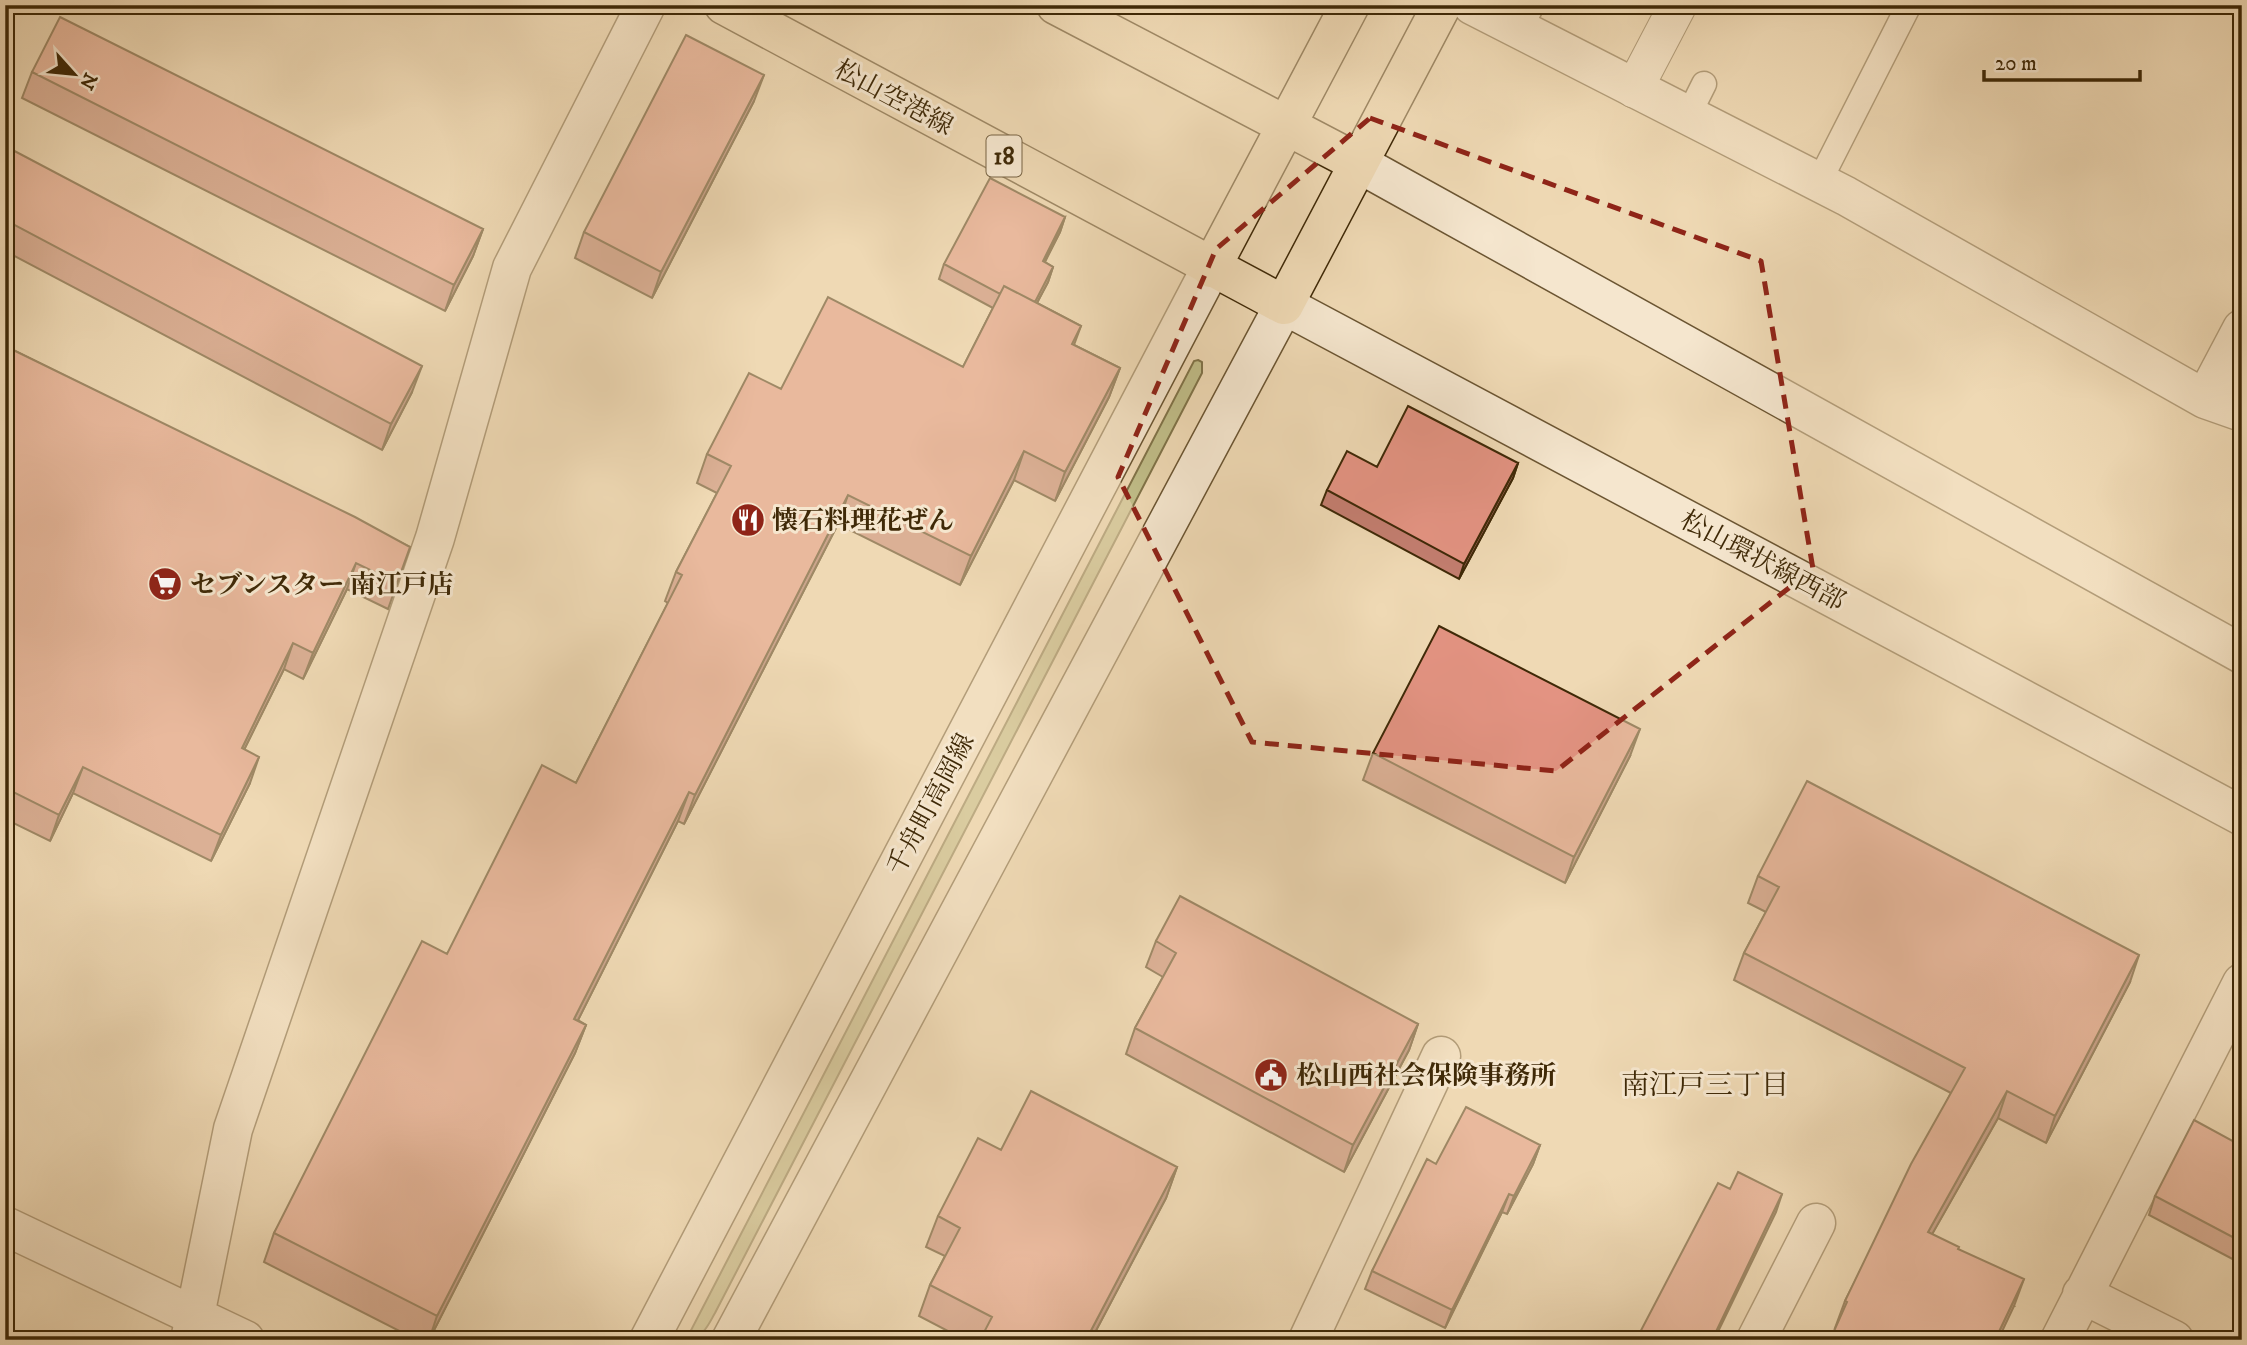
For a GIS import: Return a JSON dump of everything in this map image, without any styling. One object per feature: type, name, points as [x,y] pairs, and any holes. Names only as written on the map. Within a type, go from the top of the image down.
[{"type":"main road","name":"松山空港線","points":[[724,5],[1284,305]]},
{"type":"main road","points":[[1056,5],[1359,163]]},
{"type":"main road","points":[[1211,268],[1350,5]]},
{"type":"main road","points":[[1284,305],[1442,5]]},
{"type":"street","points":[[193,1328],[233,1129],[435,538],[513,268],[646,5]]},
{"type":"street","points":[[1472,5],[1526,17],[1696,100],[1819,182],[2205,399],[2242,412]]},
{"type":"street","points":[[1642,73],[1678,5]]},
{"type":"street","points":[[1359,163],[2242,654]]},
{"type":"street","name":"千舟町高岡線","points":[[649,1340],[1211,268]]},
{"type":"street","points":[[732,1340],[1284,305]]},
{"type":"street","name":"松山環状線西部","points":[[1284,305],[2242,816]]},
{"type":"street","points":[[2205,399],[2242,330]]},
{"type":"street","points":[[2060,1340],[2242,983]]},
{"type":"street","points":[[1308,1340],[1441,1056]]},
{"type":"street","points":[[1756,1340],[1816,1223]]},
{"type":"street","points":[[5,1226],[193,1328],[245,1340]]},
{"type":"street","points":[[2082,1294],[2174,1340]]},
{"type":"lane","points":[[1819,182],[1909,5]]},
{"type":"highlighted area","points":[[1370,118],[1761,261],[1813,569],[1556,771],[1252,742],[1118,477],[1216,249]]},
{"type":"shaded area","points":[[1194,361],[1202,362],[1202,373],[715,1313],[702,1333],[688,1336]]},
{"type":"building","points":[[60,17],[483,229],[454,285],[32,72]]},
{"type":"building","points":[[686,35],[764,75],[661,272],[584,232]]},
{"type":"building","points":[[5,146],[422,366],[391,424],[5,220]]},
{"type":"building","points":[[990,178],[1065,217],[1043,261],[1053,267],[1035,302],[1004,286],[1000,294],[944,264]]},
{"type":"building","points":[[1004,286],[1081,326],[1072,344],[1120,368],[1065,472],[1024,451],[971,556],[848,495],[695,795],[689,792],[574,1019],[586,1025],[437,1316],[274,1233],[422,941],[447,954],[542,765],[576,783],[682,575],[676,572],[731,466],[707,454],[749,373],[781,389],[828,297],[963,367]]},
{"type":"building","name":"セブンスター 南江戸店","points":[[5,346],[355,517],[410,547],[397,583],[356,563],[313,653],[293,643],[242,748],[259,757],[221,835],[83,767],[59,815],[5,788]]},
{"type":"building","points":[[1408,406],[1518,463],[1464,564],[1327,490],[1347,451],[1377,467]]},
{"type":"building","points":[[1439,626],[1640,729],[1574,857],[1373,753]]},
{"type":"building","points":[[1807,781],[2139,955],[2055,1116],[2007,1091],[1928,1232],[2024,1279],[1995,1340],[1830,1340],[1847,1302],[1845,1301],[1911,1164],[1965,1068],[1744,953],[1779,887],[1758,876]]},
{"type":"building","points":[[1180,896],[1418,1024],[1353,1145],[1135,1028],[1176,953],[1156,941]]},
{"type":"building","points":[[1031,1091],[1177,1167],[1086,1340],[980,1340],[992,1317],[930,1285],[960,1228],[938,1216],[978,1138],[1001,1150]]},
{"type":"building","points":[[1466,1107],[1540,1145],[1514,1196],[1509,1194],[1452,1310],[1372,1271],[1427,1159],[1436,1164]]},
{"type":"building","points":[[2194,1120],[2242,1146],[2242,1242],[2155,1196]]},
{"type":"building","points":[[1738,1172],[1782,1194],[1712,1340],[1636,1340],[1718,1183],[1730,1189]]},
{"type":"building","points":[[2110,1331],[2129,1340],[2106,1340]]},
{"type":"place","name":"懐石料理花ぜん","points":[[748,520]]},
{"type":"place","name":"セブンスター 南江戸店","points":[[165,584]]},
{"type":"place","name":"松山西社会保険事務所","points":[[1271,1075]]},
{"type":"district","name":"南江戸三丁目","points":[[1705,1084]]}]
